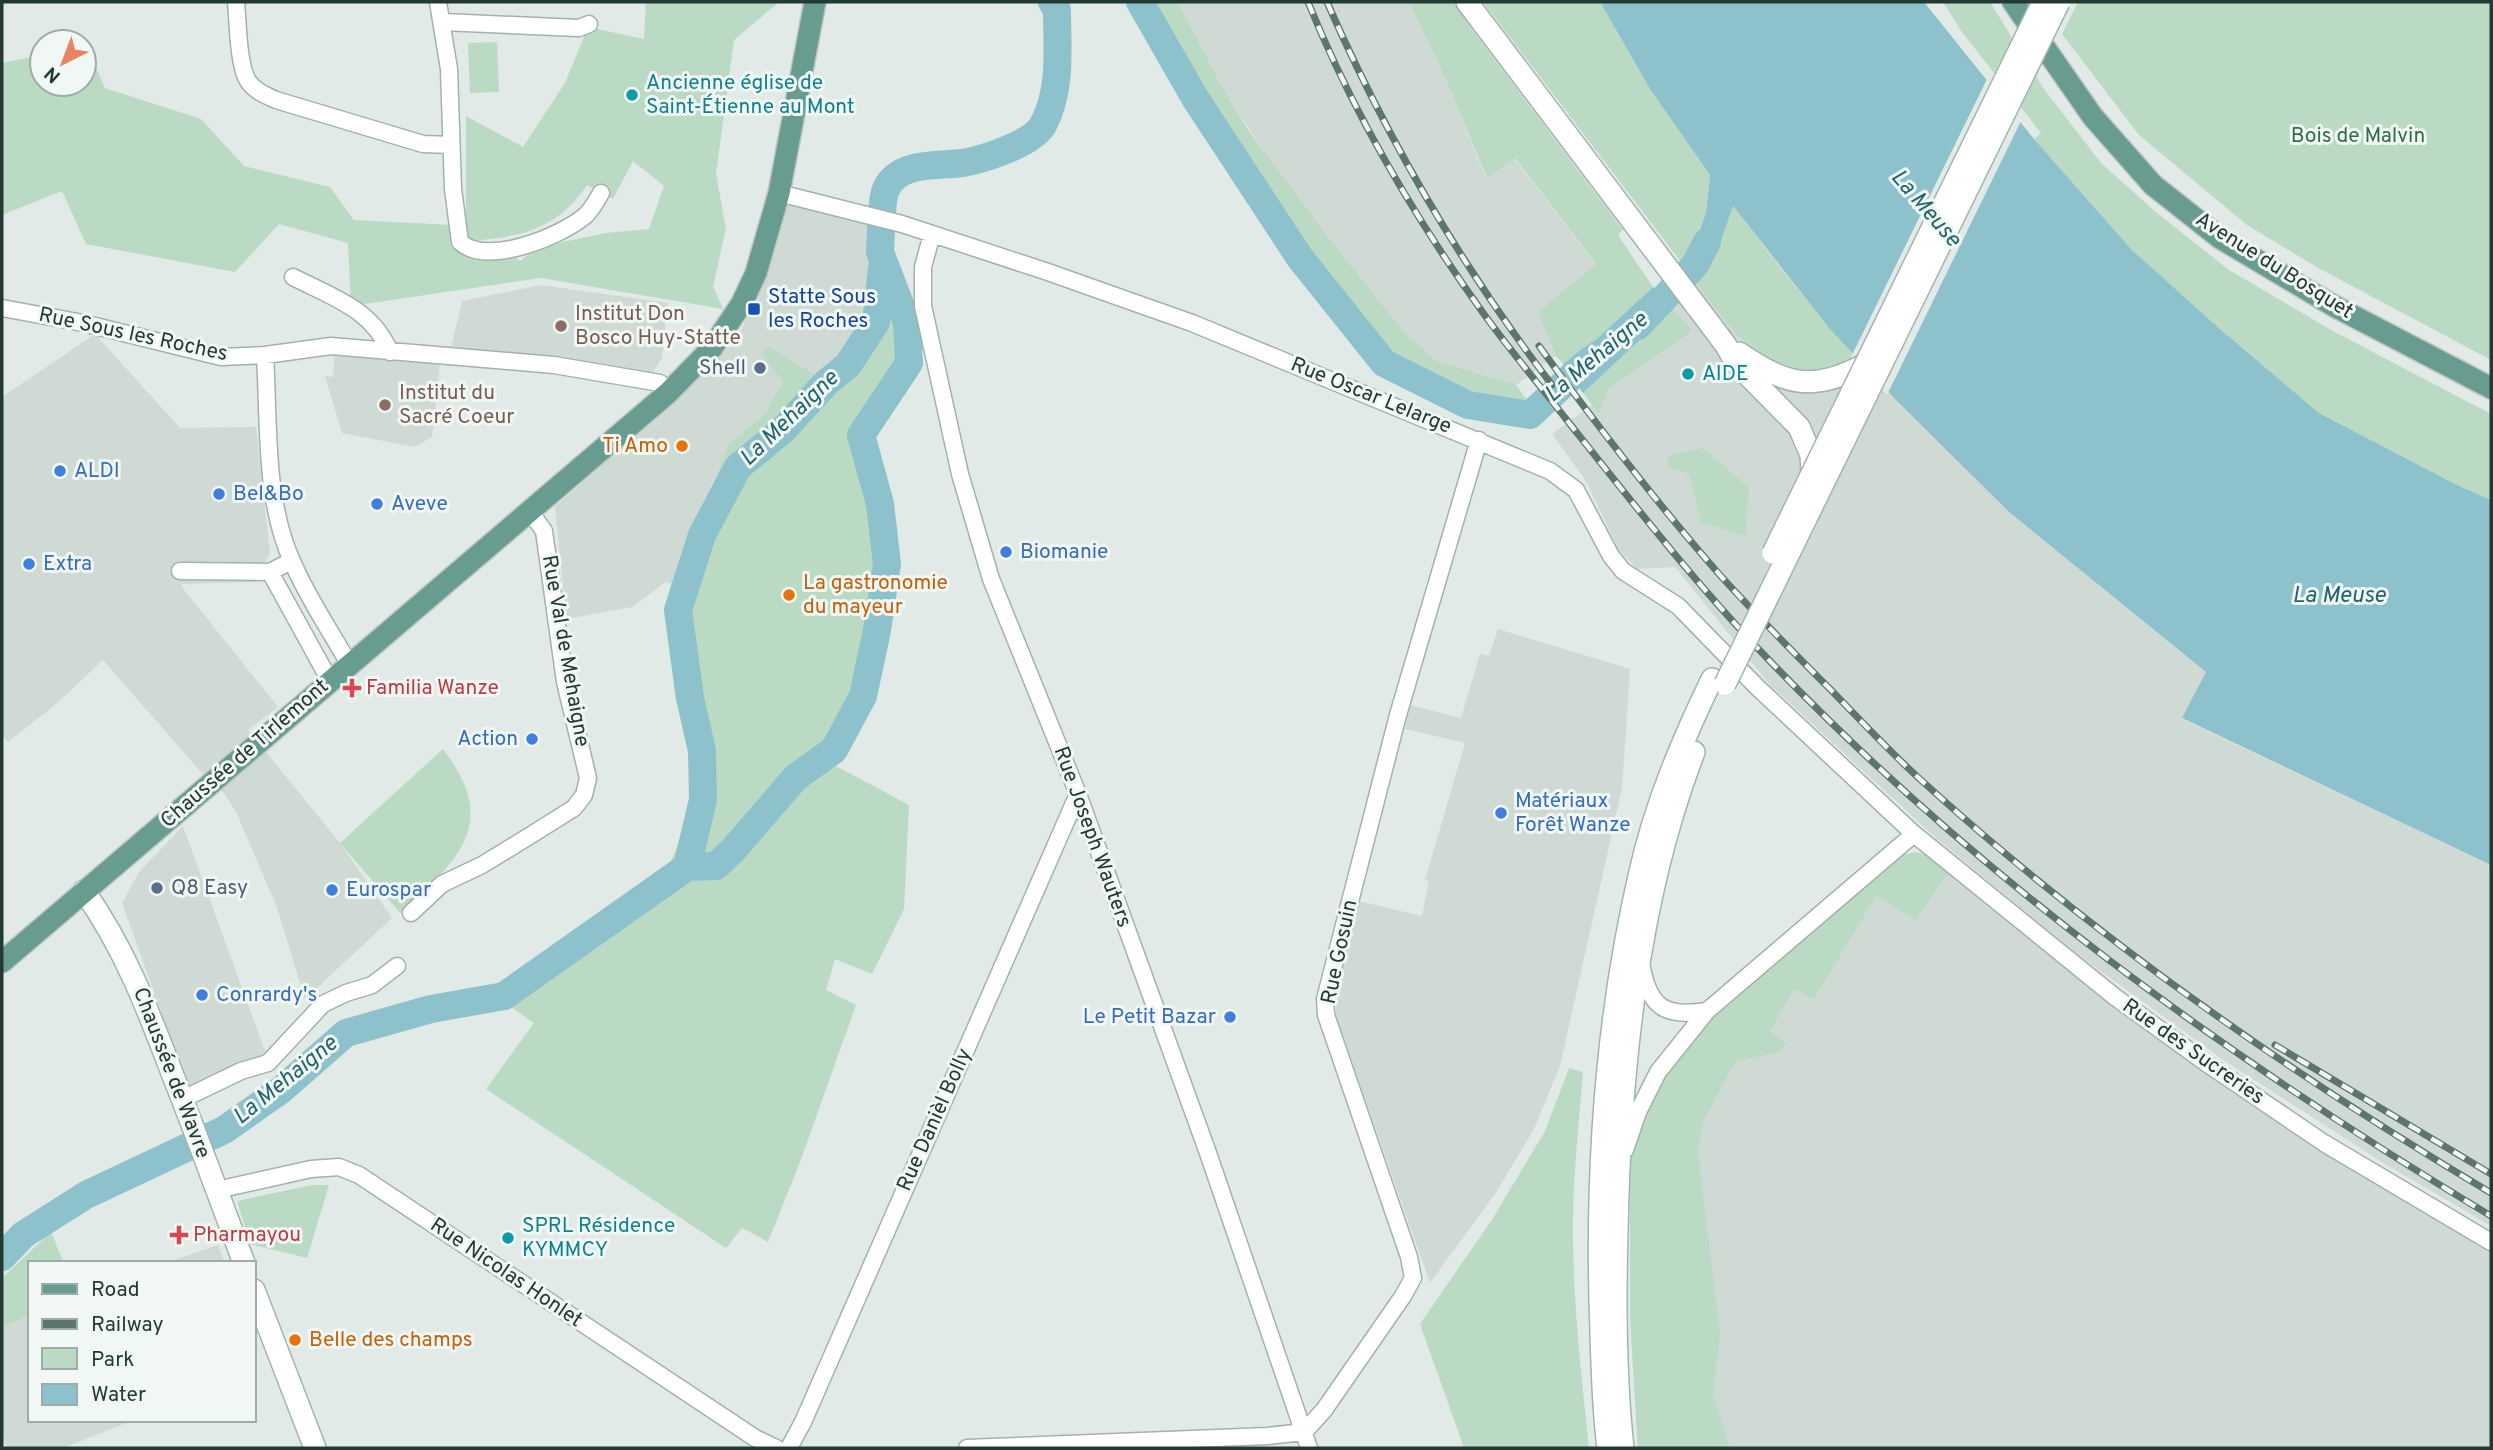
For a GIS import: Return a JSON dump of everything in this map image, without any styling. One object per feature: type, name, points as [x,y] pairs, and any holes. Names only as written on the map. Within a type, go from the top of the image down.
[{"type":"main road","name":"Chaussée de Tirlemont","points":[[5,953],[84,891],[668,393],[712,348],[732,319],[756,273],[779,193],[815,2]]},
{"type":"main road","points":[[1467,2],[1737,363],[1799,427],[1811,455],[1812,474]]},
{"type":"main road","name":"Avenue du Bosquet","points":[[2013,2],[2093,117],[2153,185],[2220,238],[2334,306],[2491,388]]},
{"type":"main road","points":[[1623,1448],[1615,1302],[1618,1172],[1624,1084],[1641,959],[1657,876],[1685,777],[1718,682],[1812,474],[2042,2]]},
{"type":"main road","points":[[1608,1448],[1604,1417],[1600,1302],[1599,1182],[1615,1017],[1640,872],[1654,823],[1689,727],[1718,682],[1849,433],[2059,2]]},
{"type":"main road","points":[[1725,344],[1772,375],[1804,383],[1820,382],[1866,364]]},
{"type":"main road","points":[[1820,382],[1830,391],[1842,412],[1849,433]]},
{"type":"main road","name":"Chaussée de Wavre","points":[[84,891],[102,915],[146,1004],[243,1261]]},
{"type":"main road","points":[[256,1295],[315,1448]]},
{"type":"street","points":[[236,2],[243,64],[247,79],[259,92],[276,100],[423,144],[451,145]]},
{"type":"street","points":[[438,2],[449,69],[451,145],[459,238],[464,245],[473,250],[532,244],[563,231],[588,213],[601,192]]},
{"type":"street","points":[[443,22],[579,28],[589,24]]},
{"type":"street","name":"Rue Oscar Lelarge","points":[[779,193],[932,234],[1192,324],[1550,471],[1576,490],[1611,556],[1623,571],[1678,606],[1757,687]]},
{"type":"street","name":"Rue Joseph Wauters","points":[[932,234],[923,267],[923,306],[960,474],[992,579],[1078,794],[1208,1153],[1309,1448]]},
{"type":"street","points":[[293,277],[351,306],[369,319],[383,335],[390,352]]},
{"type":"street","name":"Rue Sous les Roches","points":[[2,308],[83,323],[221,357],[265,355],[331,346],[554,365],[660,383],[668,393]]},
{"type":"street","points":[[265,355],[272,482],[277,518],[291,561],[349,664]]},
{"type":"street","name":"Rue Gosuin","points":[[1304,1432],[1324,1410],[1403,1297],[1413,1278],[1409,1257],[1326,1015],[1325,999],[1398,715],[1479,440]]},
{"type":"street","name":"Rue Val de Mehaigne","points":[[411,913],[442,884],[531,835],[574,808],[584,795],[588,778],[565,682],[544,531],[530,510]]},
{"type":"street","points":[[180,571],[270,572],[291,561]]},
{"type":"street","points":[[270,572],[330,681]]},
{"type":"street","name":"Rue des Sucreries","points":[[1757,687],[1914,834],[2115,997],[2324,1143],[2491,1242]]},
{"type":"street","name":"Rue Danièl Bolly","points":[[785,1448],[803,1422],[1078,794]]},
{"type":"street","points":[[1618,1172],[1637,1112],[1658,1072],[1707,1011],[1914,834]]},
{"type":"street","points":[[1641,959],[1646,987],[1656,1002],[1671,1012],[1686,1014],[1707,1011]]},
{"type":"street","points":[[183,1099],[241,1071],[268,1063],[323,1004],[372,985],[397,966]]},
{"type":"street","name":"Rue Nicolas Honlet","points":[[217,1190],[311,1169],[339,1167],[359,1175],[755,1438],[785,1448]]},
{"type":"street","points":[[967,1448],[1253,1437],[1304,1432]]},
{"type":"shaded area","points":[[1178,2],[1409,2],[1448,84],[1486,178],[1514,158],[1596,265],[1538,312],[1556,356],[1516,385],[1434,360],[1400,327],[1279,174],[1226,94]]},
{"type":"shaded area","points":[[787,195],[867,215],[883,260],[876,322],[848,365],[826,383],[770,348],[762,353],[783,381],[766,412],[729,444],[678,586],[666,582],[632,607],[566,619],[555,507],[696,379],[742,329],[771,260]]},
{"type":"shaded area","points":[[1732,205],[1830,329],[1896,400],[2009,512],[2206,672],[2182,719],[2491,865],[2491,1226],[2380,1161],[2225,1061],[2077,954],[1936,838],[1770,685],[1675,567],[1637,569],[1618,549],[1586,481],[1552,434],[1592,405],[1583,393],[1673,309],[1709,262]]},
{"type":"shaded area","name":"Institut Don Bosco Huy-Statte","points":[[541,285],[668,303],[662,358],[652,374],[451,348],[462,301]]},
{"type":"shaded area","points":[[95,334],[180,428],[256,427],[270,553],[255,582],[181,586],[278,707],[248,730],[340,843],[392,918],[305,999],[276,905],[236,812],[224,793],[201,772],[103,660],[56,704],[8,742],[2,735],[2,397]]},
{"type":"shaded area","name":"Institut du Sacré Coeur","points":[[335,350],[440,363],[432,437],[415,447],[342,433],[325,376],[333,377]]},
{"type":"shaded area","points":[[1498,629],[1630,669],[1622,788],[1560,1066],[1534,1129],[1497,1191],[1430,1283],[1336,1016],[1336,996],[1358,901],[1422,916],[1429,881],[1425,880],[1465,743],[1405,729],[1410,705],[1461,718],[1480,654],[1489,656]]},
{"type":"shaded area","points":[[183,826],[268,1059],[188,1087],[122,903],[139,872]]},
{"type":"shaded area","points":[[1915,852],[1930,856],[2072,973],[2205,1072],[2319,1150],[2491,1252],[2491,1448],[1638,1448],[1630,1317],[1661,1074],[1903,855]]},
{"type":"shaded area","points":[[218,1245],[224,1261],[172,1261]]},
{"type":"shaded area","points":[[28,1316],[28,1422],[129,1422],[63,1448],[7,1448],[2,1435],[2,1327]]},
{"type":"green space","points":[[646,2],[779,2],[734,40],[716,174],[726,229],[713,286],[723,309],[541,278],[351,306],[348,243],[279,224],[235,272],[86,244],[62,191],[2,215],[2,63],[28,58],[28,98],[98,98],[98,72],[105,88],[201,119],[244,166],[330,187],[354,220],[452,225],[460,242],[502,249],[520,261],[539,247],[606,233],[649,229],[664,186],[633,161],[613,199],[587,185],[563,212],[536,228],[505,237],[469,241],[466,236],[466,116],[523,147],[565,83],[588,27],[644,39]]},
{"type":"green space","points":[[1133,2],[1178,2],[1226,94],[1251,134],[1400,327],[1434,360],[1516,385],[1536,412],[1530,415],[1468,405],[1380,366],[1295,260],[1173,76]]},
{"type":"green space","points":[[1409,2],[1454,2],[1623,230],[1618,235],[1653,287],[1588,347],[1563,364],[1556,356],[1538,312],[1596,264],[1515,158],[1487,178],[1448,84]]},
{"type":"green space","points":[[1483,2],[1600,2],[1650,89],[1710,175],[1706,213],[1697,238],[1681,262]]},
{"type":"green space","points":[[1943,2],[1990,2],[2044,89],[2101,163],[2157,213],[2229,270],[2333,331],[2491,414],[2491,500],[2319,413],[2132,250],[2034,139],[2041,133],[1962,32]]},
{"type":"green space","name":"Bois de Malvin","points":[[2078,2],[2491,2],[2491,360],[2320,269],[2247,225],[2139,135],[2062,34]]},
{"type":"green space","points":[[497,42],[499,92],[470,93],[468,43]]},
{"type":"green space","points":[[1732,205],[1782,271],[1853,354],[1843,364],[1821,371],[1799,371],[1763,356],[1733,330],[1695,281],[1720,243]]},
{"type":"green space","points":[[883,260],[907,322],[909,363],[862,435],[874,450],[894,561],[864,706],[832,764],[909,805],[904,909],[872,974],[835,959],[826,990],[856,1005],[800,1162],[768,1242],[742,1228],[726,1248],[486,1089],[534,1023],[507,1004],[509,978],[671,861],[696,801],[692,743],[674,669],[670,618],[703,511],[729,444],[766,412],[783,381],[761,354],[769,347],[827,382],[848,365],[876,322]]},
{"type":"green space","points":[[1673,309],[1692,331],[1608,389],[1599,413],[1583,393]]},
{"type":"green space","points":[[1703,448],[1749,488],[1745,536],[1701,522],[1689,474],[1669,468],[1668,456]]},
{"type":"green space","points":[[443,749],[460,775],[469,799],[470,820],[465,840],[439,876],[400,913],[340,843]]},
{"type":"green space","points":[[1915,852],[1930,856],[1949,871],[1916,920],[1876,896],[1814,999],[1794,989],[1770,1031],[1786,1043],[1781,1051],[1735,1062],[1702,1124],[1698,1152],[1720,1334],[1713,1395],[1730,1448],[1638,1448],[1630,1317],[1630,1153],[1661,1074],[1711,1017],[1903,855]]},
{"type":"green space","points":[[1569,1068],[1583,1072],[1574,1180],[1573,1246],[1589,1448],[1464,1448],[1420,1324],[1493,1218],[1545,1131]]},
{"type":"green space","points":[[312,1185],[329,1185],[307,1258],[250,1244],[237,1201]]},
{"type":"green space","points":[[51,1232],[63,1261],[28,1261],[28,1316],[2,1327],[2,1278]]},
{"type":"water","name":"La Meuse","points":[[1600,2],[1924,2],[2034,139],[2132,250],[2220,329],[2319,413],[2491,500],[2491,865],[2182,718],[2206,672],[2009,512],[1896,400],[1830,329],[1733,206],[1720,243],[1695,281],[1681,262],[1697,238],[1706,213],[1710,175],[1650,89]]},
{"type":"water","points":[[1653,287],[1673,309],[1583,393],[1563,364],[1588,347]]},
{"type":"pier","points":[[1988,77],[2022,119],[1887,395],[1851,357]]},
{"type":"waterway","name":"La Mehaigne","points":[[2,1257],[23,1235],[86,1195],[224,1130],[281,1090],[346,1033],[431,1009],[504,996],[687,867],[703,800],[702,751],[690,698],[678,610],[702,535],[738,467],[782,431],[826,383],[848,365],[876,322],[883,260],[880,252],[883,201],[892,180],[909,169],[963,163],[995,154],[1029,138],[1043,125],[1056,83],[1057,10],[1052,2]]},
{"type":"waterway","name":"La Mehaigne","points":[[1140,2],[1195,98],[1300,258],[1384,363],[1468,405],[1530,415],[1599,354]]},
{"type":"waterway","name":"La Mehaigne","points":[[1638,326],[1695,265],[1707,242]]},
{"type":"waterway","name":"La Mehaigne","points":[[687,867],[716,866],[733,850],[796,777],[834,750],[863,696],[887,564],[880,504],[861,435],[909,363],[907,322],[885,265]]},
{"type":"railway","points":[[1308,2],[1364,122],[1431,237],[1481,310],[1664,541],[1714,601],[1767,658],[1848,739],[1933,816],[2020,890],[2110,961],[2297,1094],[2491,1216]]},
{"type":"railway","points":[[1327,2],[1375,103],[1428,200],[1487,294],[1552,385]]},
{"type":"railway","points":[[1539,346],[1626,462],[1719,574],[1922,781],[2056,895],[2196,1001],[2341,1100],[2491,1193]]},
{"type":"railway","points":[[2275,1045],[2491,1174]]},
{"type":"place","name":"Ancienne église de Saint-Étienne au Mont","points":[[632,95]]},
{"type":"place","name":"Statte Sous les Roches","points":[[754,309]]},
{"type":"place","name":"Institut Don Bosco Huy-Statte","points":[[561,326]]},
{"type":"place","name":"Shell","points":[[760,368]]},
{"type":"place","name":"AIDE","points":[[1688,374]]},
{"type":"place","name":"Institut du Sacré Coeur","points":[[385,405]]},
{"type":"place","name":"Ti Amo","points":[[682,446]]},
{"type":"place","name":"ALDI","points":[[60,471]]},
{"type":"place","name":"Bel&Bo","points":[[219,494]]},
{"type":"place","name":"Aveve","points":[[377,504]]},
{"type":"place","name":"Biomanie","points":[[1006,552]]},
{"type":"place","name":"Extra","points":[[29,564]]},
{"type":"place","name":"La gastronomie du mayeur","points":[[789,595]]},
{"type":"place","name":"Familia Wanze","points":[[352,688]]},
{"type":"place","name":"Action","points":[[532,739]]},
{"type":"place","name":"Matériaux Forêt Wanze","points":[[1501,813]]},
{"type":"place","name":"Q8 Easy","points":[[157,888]]},
{"type":"place","name":"Eurospar","points":[[332,890]]},
{"type":"place","name":"Conrardy's","points":[[202,995]]},
{"type":"place","name":"Le Petit Bazar","points":[[1230,1017]]},
{"type":"place","name":"Pharmayou","points":[[179,1235]]},
{"type":"place","name":"SPRL Résidence KYMMCY","points":[[508,1238]]},
{"type":"place","name":"Belle des champs","points":[[295,1340]]}]
